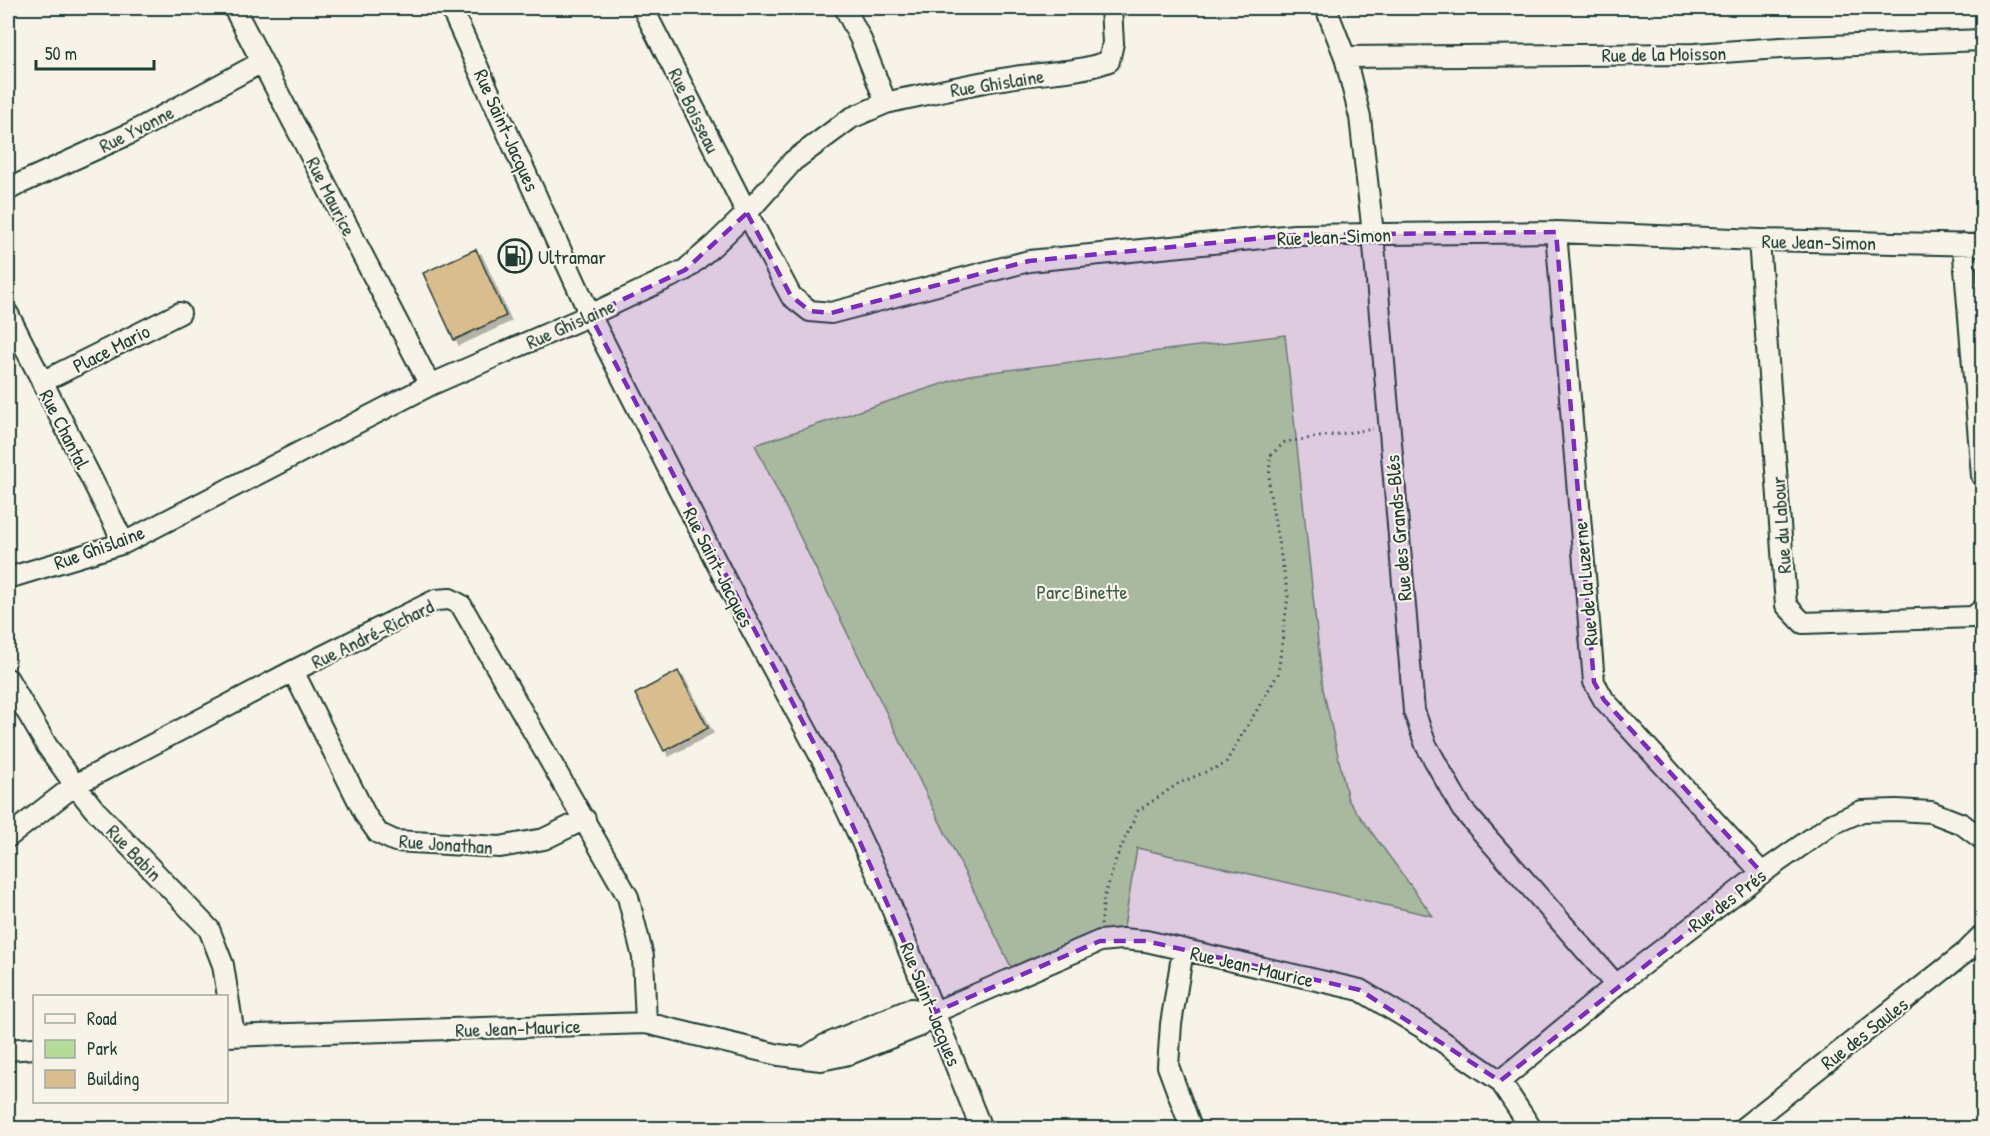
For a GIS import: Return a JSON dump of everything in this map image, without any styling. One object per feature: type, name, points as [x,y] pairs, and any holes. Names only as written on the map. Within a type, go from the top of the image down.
[{"type":"street","name":"Rue Maurice","points":[[234,8],[430,385]]},
{"type":"street","name":"Rue Saint-Jacques","points":[[451,8],[590,315],[729,589],[830,774],[884,889],[981,1128]]},
{"type":"street","name":"Rue Boisseau","points":[[643,8],[747,213]]},
{"type":"street","points":[[846,8],[886,103]]},
{"type":"street","name":"Rue Ghislaine","points":[[8,578],[124,543],[430,385],[590,315],[685,270],[747,213],[793,161],[851,118],[886,103],[1022,76],[1095,67],[1109,61],[1113,43],[1111,8]]},
{"type":"street","name":"Rue des Grands-Blés","points":[[1326,8],[1345,57],[1360,117],[1373,234],[1414,711],[1426,745],[1462,809],[1616,985]]},
{"type":"street","name":"Rue de la Moisson","points":[[1345,57],[1695,54],[1780,48],[1983,40]]},
{"type":"street","name":"Rue Yvonne","points":[[8,190],[129,134],[262,62]]},
{"type":"street","name":"Rue Jean-Simon","points":[[747,213],[791,296],[810,311],[831,313],[1029,261],[1294,235],[1556,232],[1758,240],[1973,244]]},
{"type":"street","name":"Rue de la Luzerne","points":[[1556,232],[1594,682],[1604,700],[1762,873]]},
{"type":"street","name":"Rue du Labour","points":[[1758,240],[1786,605],[1803,623],[1973,617],[1983,610]]},
{"type":"street","points":[[1973,244],[1983,476]]},
{"type":"street","name":"Place Mario","points":[[42,382],[180,313]]},
{"type":"street","name":"Rue Chantal","points":[[8,314],[124,543]]},
{"type":"street","name":"Rue André-Richard","points":[[8,837],[75,785],[293,671],[436,600],[450,599],[461,605],[628,897],[643,957],[646,1023]]},
{"type":"street","name":"Rue Jonathan","points":[[293,671],[366,816],[378,833],[395,841],[500,847],[544,839],[585,819]]},
{"type":"street","name":"Rue Babin","points":[[8,679],[47,746],[94,809],[209,929],[223,965],[226,995]]},
{"type":"street","name":"Rue des Prés","points":[[1500,1082],[1616,985],[1762,873],[1832,824],[1862,811],[1931,812],[1962,824],[1983,839]]},
{"type":"street","name":"Rue des Saules","points":[[1743,1128],[1966,952],[1983,936]]},
{"type":"street","name":"Rue Jean-Maurice","points":[[230,1036],[646,1023],[779,1055],[805,1058],[825,1045],[911,1009],[935,1012],[1100,941],[1122,939],[1146,941],[1360,990],[1423,1028],[1500,1082],[1531,1128]]},
{"type":"street","points":[[1183,950],[1171,1024],[1168,1066],[1191,1128]]},
{"type":"street","name":"Rue Babin","points":[[228,1016],[230,1036]]},
{"type":"street","points":[[8,1050],[33,1048]]},
{"type":"path","points":[[1100,941],[1104,898],[1116,859],[1138,811],[1179,783],[1225,764],[1278,674],[1288,596],[1269,489],[1270,456],[1286,442],[1389,427]]},
{"type":"highlighted area","points":[[747,213],[791,296],[810,311],[831,313],[1029,261],[1294,235],[1556,232],[1594,682],[1604,700],[1762,873],[1500,1081],[1360,990],[1146,941],[1100,941],[935,1012],[830,774],[590,315],[685,270]]},
{"type":"green space","name":"Parc Binette","points":[[1285,335],[1323,689],[1348,800],[1433,916],[1137,848],[1122,939],[1016,977],[755,445],[969,375]]},
{"type":"building","points":[[476,249],[506,316],[454,340],[423,273]]},
{"type":"building","points":[[678,671],[708,728],[664,751],[635,694]]},
{"type":"place","name":"Ultramar","points":[[515,256]]}]
